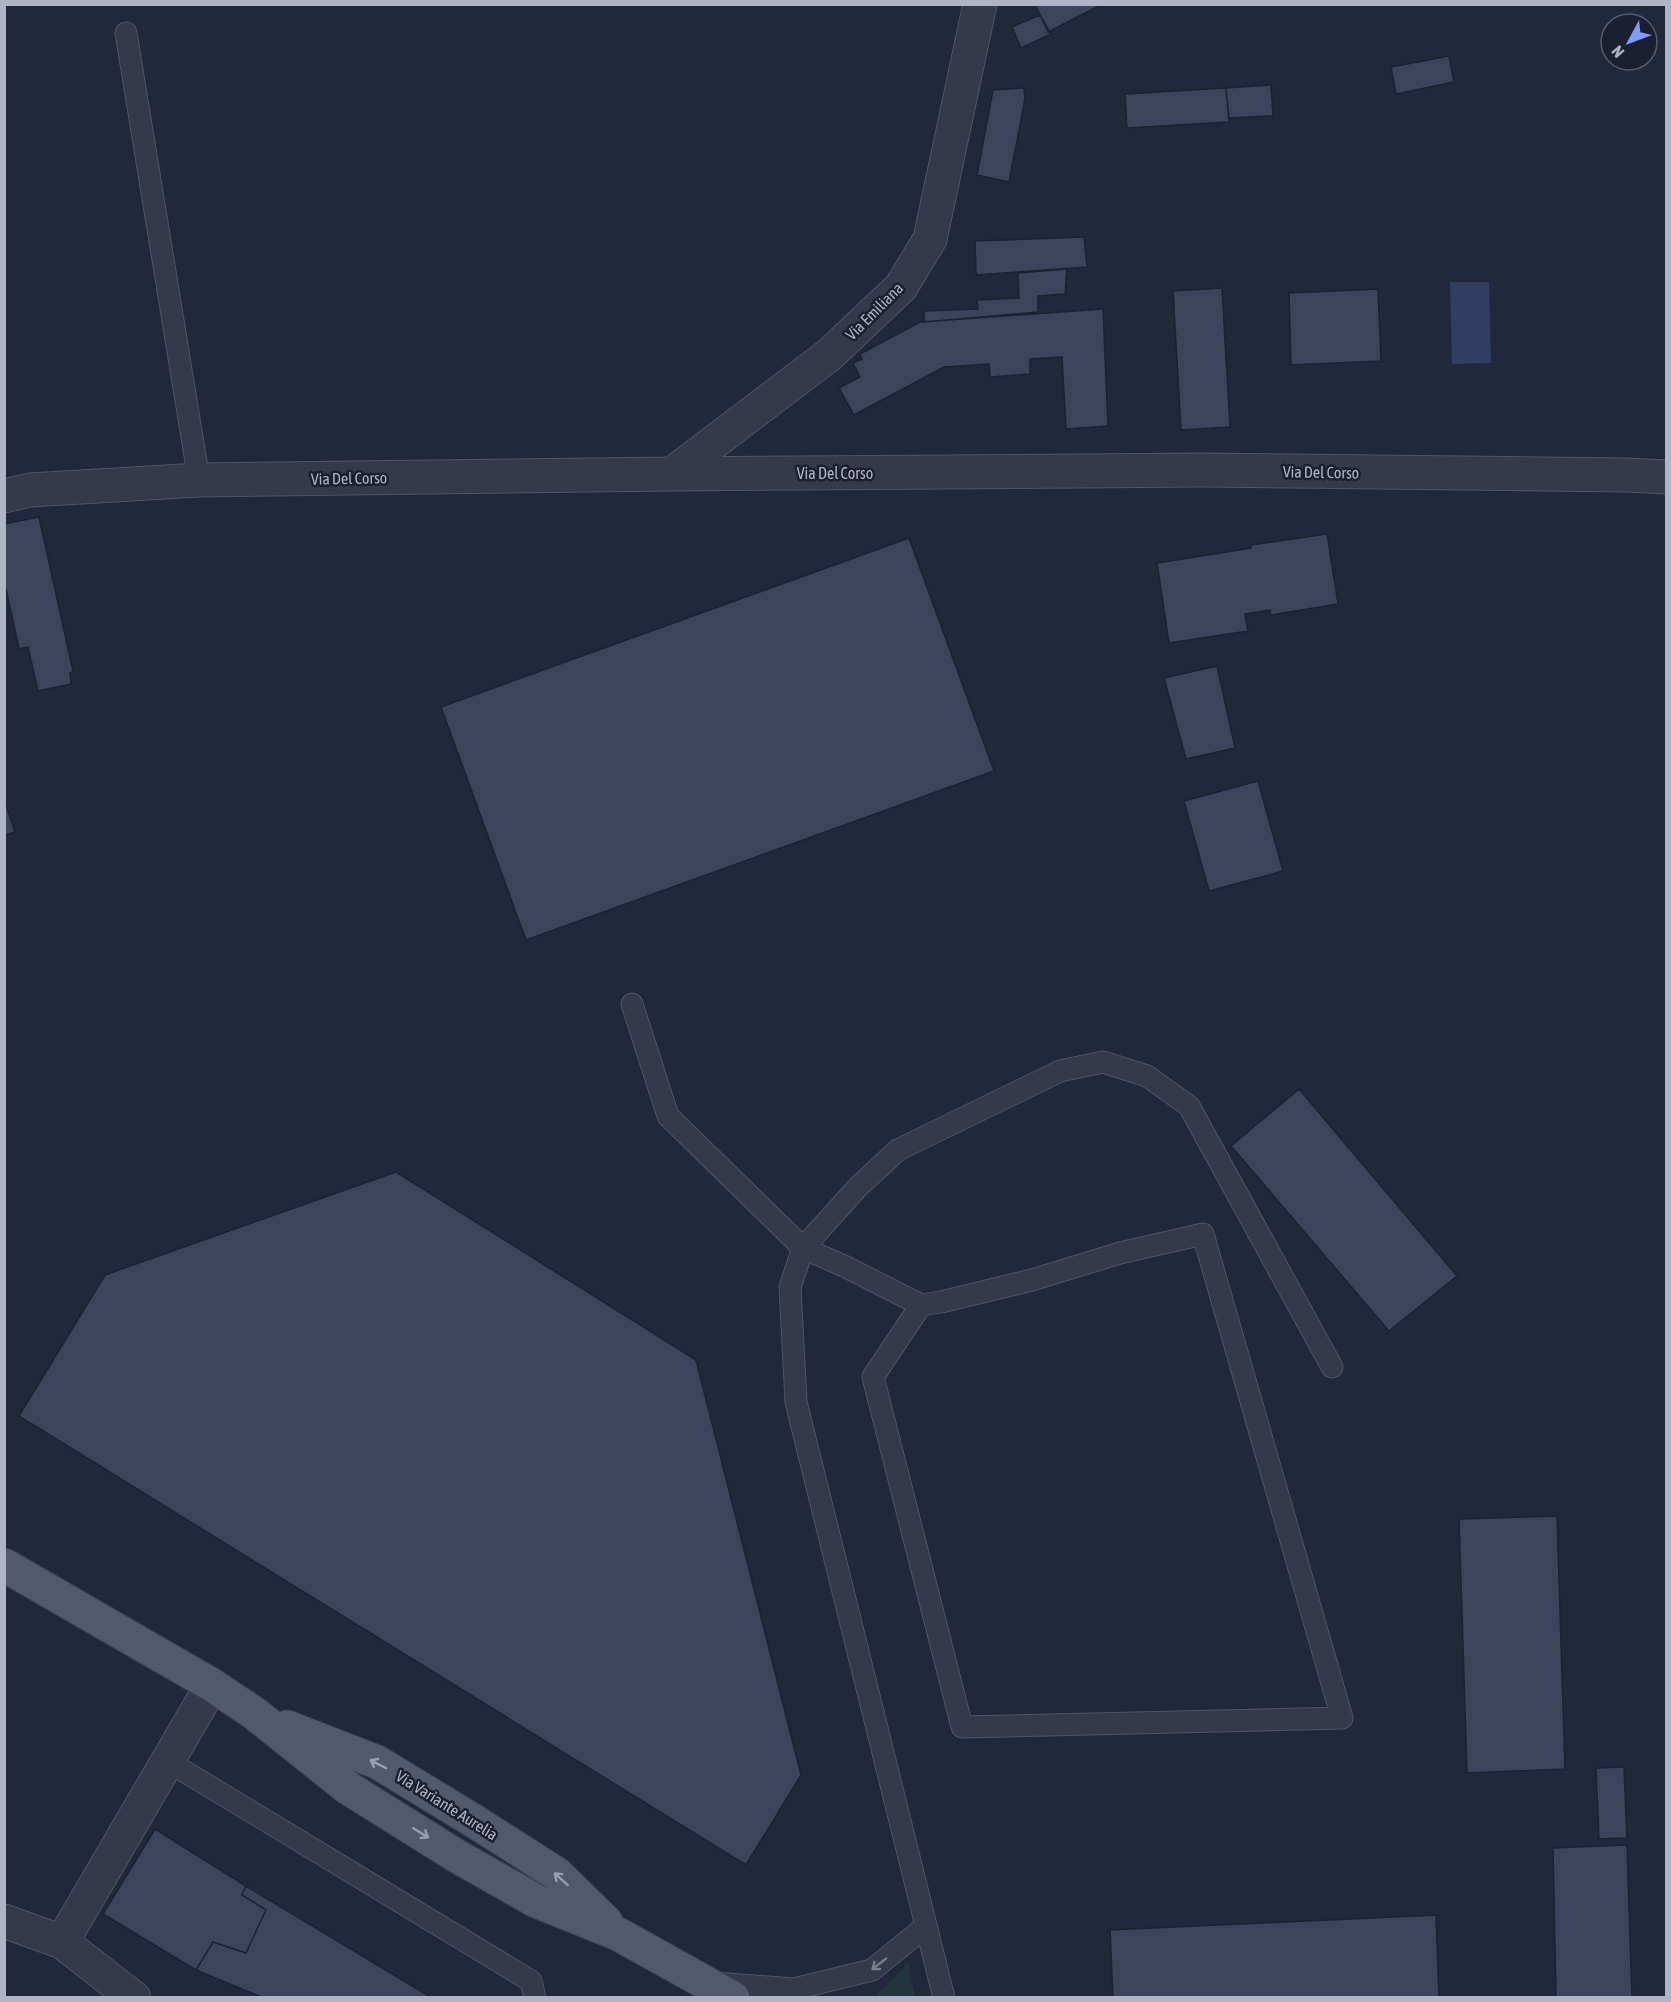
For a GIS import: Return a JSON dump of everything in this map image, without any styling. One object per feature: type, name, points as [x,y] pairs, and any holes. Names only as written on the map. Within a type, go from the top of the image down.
[{"type":"main road","name":"Via Variante Aurelia","points":[[4,1565],[212,1685],[254,1713],[377,1762],[557,1874],[618,1934],[721,1990]]},
{"type":"street","name":"Via Emiliana","points":[[672,474],[829,355],[902,287],[930,239],[980,4]]},
{"type":"street","name":"Via Del Corso","points":[[4,496],[30,490],[199,480],[672,474],[1201,470],[1626,474],[1666,477]]},
{"type":"street","points":[[62,1942],[212,1685]]},
{"type":"street","points":[[4,1921],[62,1942],[134,1998]]},
{"type":"lane","points":[[126,33],[199,480]]},
{"type":"lane","points":[[632,1004],[668,1116],[803,1248],[921,1305],[1032,1280],[1120,1253],[1203,1234],[1342,1718],[962,1726],[873,1377],[921,1305]]},
{"type":"lane","points":[[944,1998],[796,1402],[790,1287],[803,1248],[858,1186],[898,1150],[1060,1071],[1103,1062],[1147,1076],[1189,1106],[1332,1367]]},
{"type":"lane","points":[[169,1762],[531,1981],[535,1998]]},
{"type":"lane","points":[[721,1990],[794,1989],[872,1970],[925,1927]]},
{"type":"shaded area","points":[[908,1963],[915,1997],[875,1997]]},
{"type":"water","points":[[1450,282],[1489,282],[1491,363],[1452,364]]},
{"type":"building","points":[[1035,4],[1103,4],[1048,32]]},
{"type":"building","points":[[1040,15],[1051,34],[1021,48],[1012,27]]},
{"type":"building","points":[[1449,56],[1454,82],[1396,94],[1391,67]]},
{"type":"building","points":[[1271,85],[1273,116],[1229,118],[1226,88]]},
{"type":"building","points":[[1024,88],[1025,99],[1009,182],[977,175],[993,90]]},
{"type":"building","points":[[1226,88],[1229,122],[1127,128],[1125,94]]},
{"type":"building","points":[[1084,237],[1087,267],[976,275],[975,241]]},
{"type":"building","points":[[1067,269],[1065,294],[1038,296],[1038,312],[924,322],[924,311],[978,309],[977,300],[1019,298],[1018,273]]},
{"type":"building","points":[[1222,288],[1230,427],[1181,430],[1173,291]]},
{"type":"building","points":[[1378,289],[1381,361],[1291,365],[1289,293]]},
{"type":"building","points":[[1103,309],[1108,426],[1066,429],[1062,357],[1030,359],[1030,374],[990,377],[989,364],[944,367],[854,415],[839,388],[860,377],[853,363],[862,359],[860,354],[920,322]]},
{"type":"building","points":[[39,517],[73,671],[70,673],[71,684],[38,691],[28,647],[19,649],[6,589],[4,589],[4,524]]},
{"type":"building","points":[[1327,534],[1338,604],[1271,615],[1270,610],[1245,614],[1248,631],[1169,643],[1157,563],[1251,548],[1251,545]]},
{"type":"building","points":[[909,538],[994,771],[526,940],[441,707]]},
{"type":"building","points":[[1217,666],[1235,748],[1186,759],[1164,678]]},
{"type":"building","points":[[1258,781],[1283,871],[1209,891],[1184,801]]},
{"type":"building","points":[[4,805],[6,805],[15,832],[4,835]]},
{"type":"building","points":[[1299,1089],[1457,1276],[1389,1331],[1231,1146]]},
{"type":"building","points":[[396,1172],[696,1360],[801,1775],[746,1865],[19,1416],[105,1275]]},
{"type":"building","points":[[1557,1516],[1565,1769],[1467,1773],[1459,1519]]},
{"type":"building","points":[[1624,1767],[1627,1838],[1599,1839],[1596,1768]]},
{"type":"building","points":[[155,1829],[246,1886],[242,1895],[266,1910],[246,1953],[213,1942],[196,1970],[103,1914]]},
{"type":"building","points":[[1627,1845],[1632,1998],[1556,1998],[1553,1848]]},
{"type":"building","points":[[246,1886],[431,1998],[264,1998],[196,1970],[213,1942],[246,1953],[266,1910],[242,1895]]},
{"type":"building","points":[[1436,1915],[1439,1998],[1113,1998],[1110,1930]]}]
